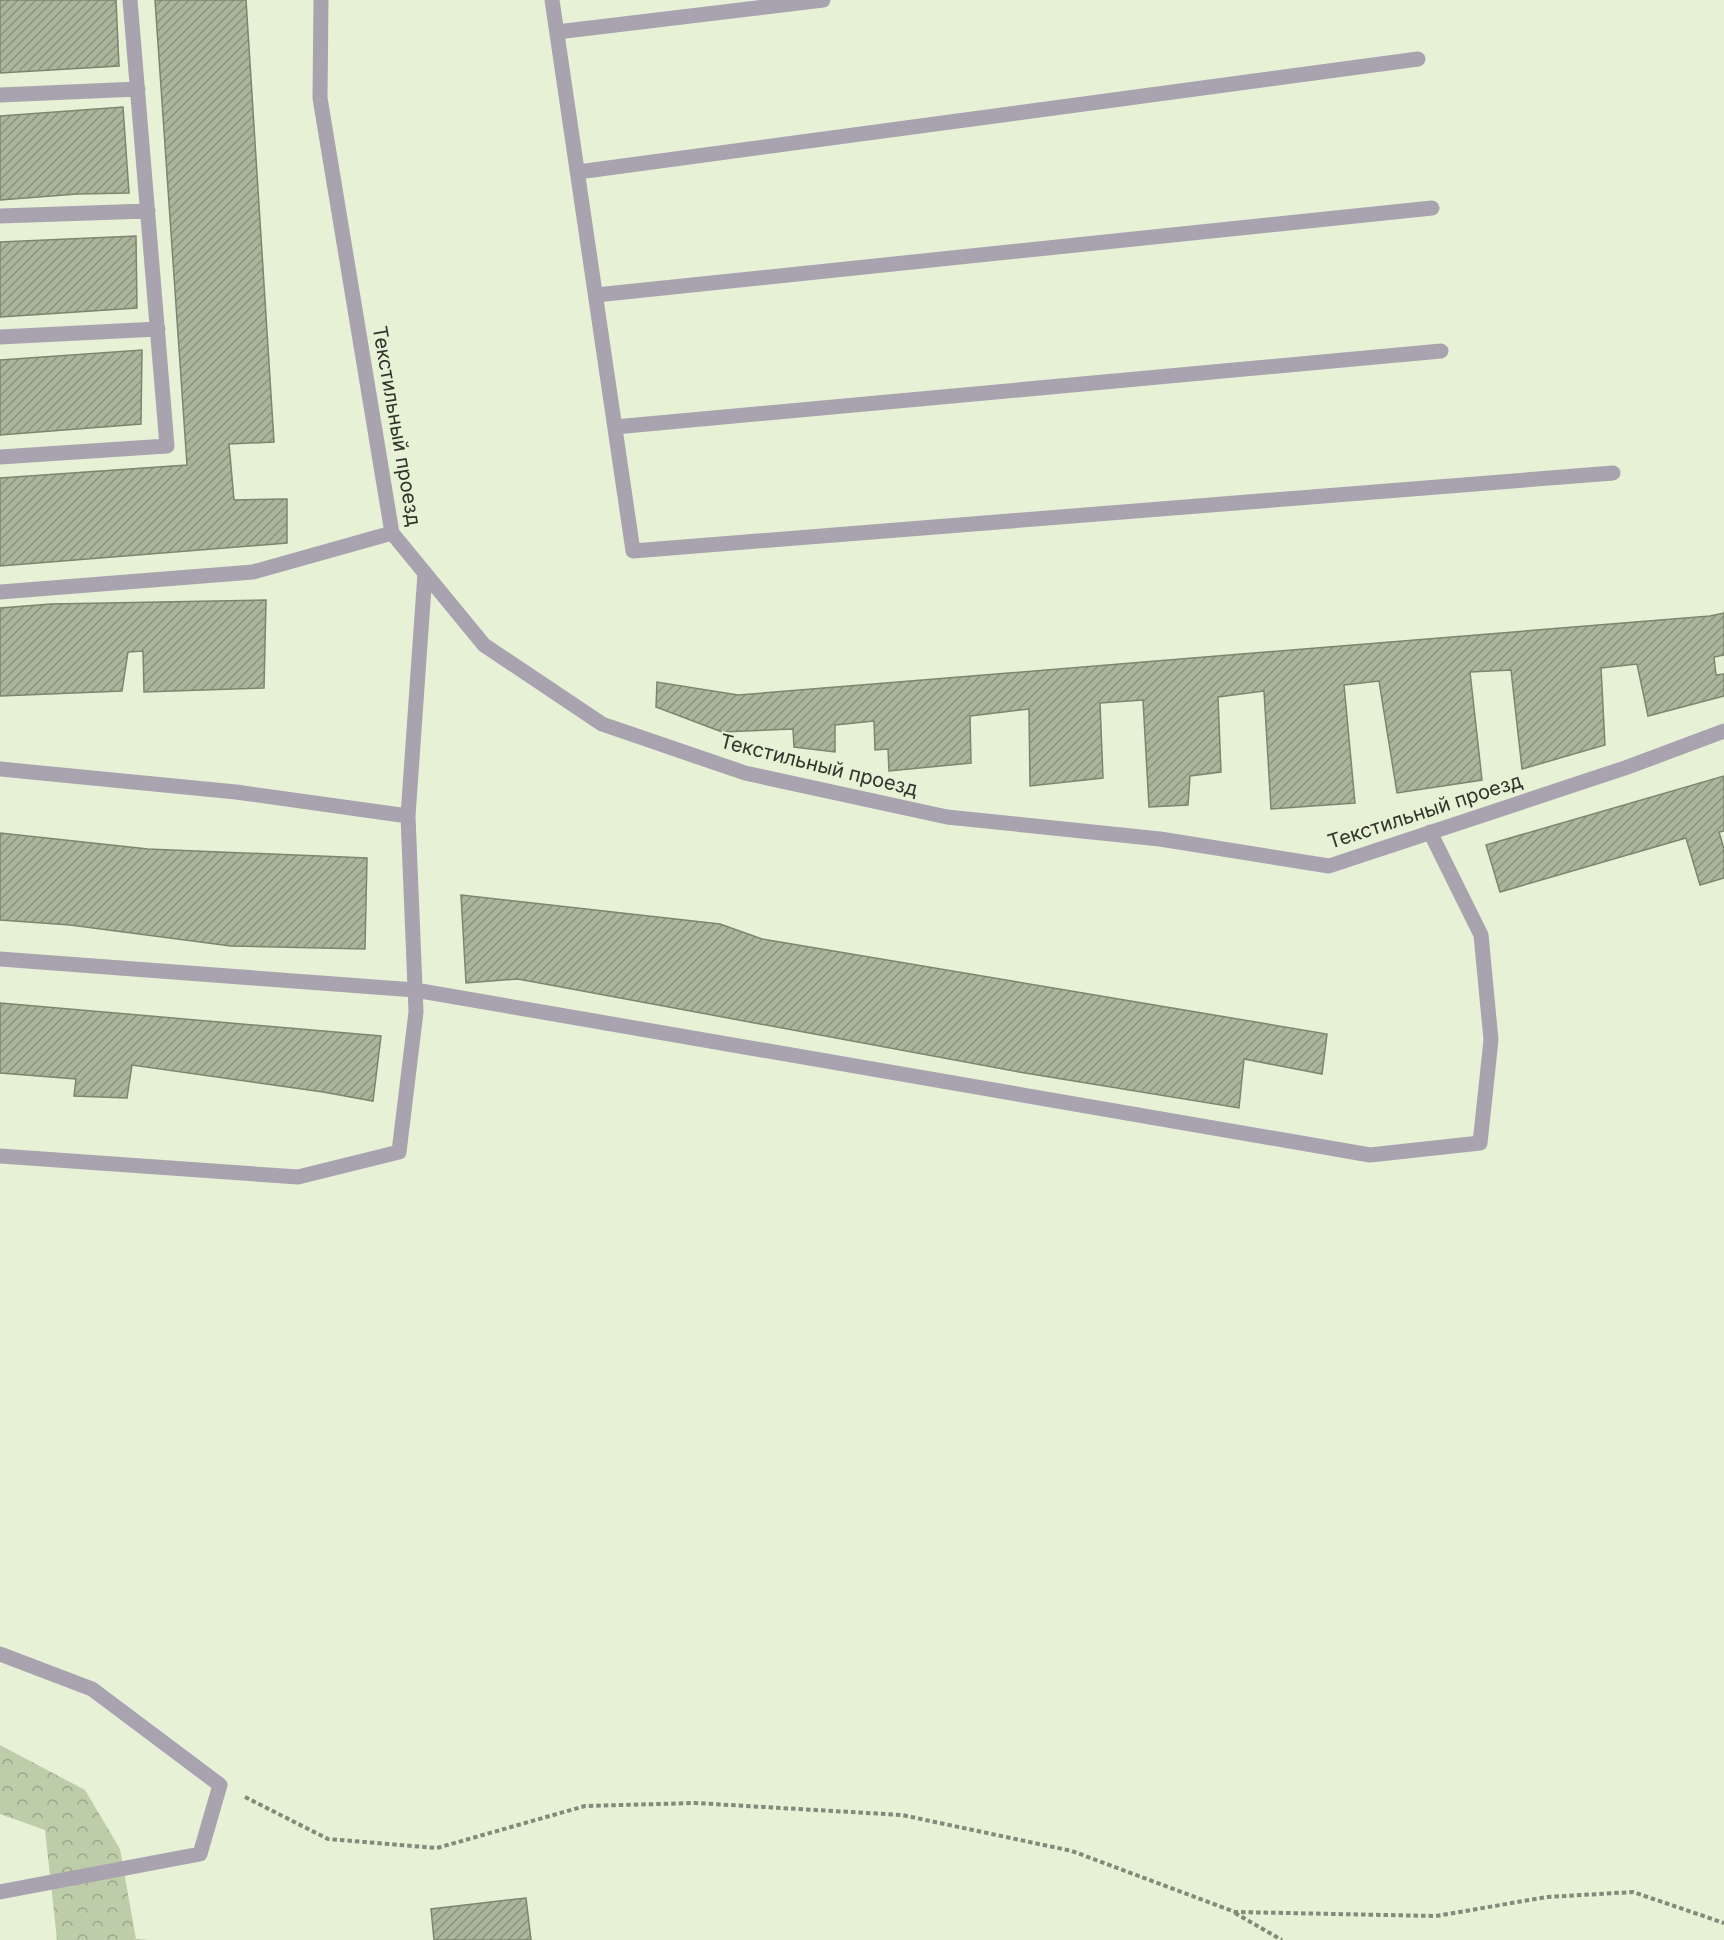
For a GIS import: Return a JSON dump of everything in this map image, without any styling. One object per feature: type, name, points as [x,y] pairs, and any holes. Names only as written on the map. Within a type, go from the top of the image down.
[{"type":"street","points":[[0,457],[167,446],[130,0]]},
{"type":"street","name":"Текстильный проезд","points":[[321,0],[320,98],[392,532],[484,645],[602,724],[746,773],[947,817],[1160,839],[1329,866],[1625,768],[1724,731]]},
{"type":"street","points":[[552,0],[633,550],[1613,472]]},
{"type":"street","points":[[557,32],[823,0]]},
{"type":"street","points":[[578,172],[1418,59]]},
{"type":"street","points":[[0,95],[138,89]]},
{"type":"street","points":[[596,295],[1432,208]]},
{"type":"street","points":[[0,216],[148,211]]},
{"type":"street","points":[[0,337],[158,329]]},
{"type":"street","points":[[615,427],[1441,351]]},
{"type":"street","points":[[0,592],[253,572],[392,532]]},
{"type":"street","points":[[0,1156],[298,1177],[399,1152],[416,1012],[408,816],[425,573]]},
{"type":"street","points":[[0,769],[236,792],[408,816]]},
{"type":"street","points":[[0,959],[415,990],[1370,1155],[1480,1143],[1491,1040],[1481,935],[1430,832]]},
{"type":"street","points":[[0,1654],[92,1689],[220,1785],[200,1854],[0,1892]]},
{"type":"path","points":[[220,1785],[328,1839],[437,1848],[585,1806],[695,1803],[902,1815],[1072,1851],[1235,1912],[1282,1940]]},
{"type":"path","points":[[1235,1912],[1436,1916],[1547,1897],[1634,1892],[1724,1923]]},
{"type":"green space","points":[[0,1745],[85,1790],[120,1849],[136,1939],[149,1940],[57,1940],[45,1830],[0,1814]]},
{"type":"building","points":[[0,0],[116,0],[119,66],[0,73]]},
{"type":"building","points":[[155,0],[246,0],[274,442],[229,444],[234,500],[287,499],[287,543],[0,566],[0,478],[187,465]]},
{"type":"building","points":[[123,107],[129,193],[77,194],[0,200],[0,116]]},
{"type":"building","points":[[136,236],[137,308],[0,317],[0,242]]},
{"type":"building","points":[[142,350],[141,424],[0,435],[0,360]]},
{"type":"building","points":[[266,600],[264,688],[144,692],[143,651],[128,652],[122,691],[0,696],[0,608],[51,604]]},
{"type":"building","points":[[1724,613],[1724,655],[1714,657],[1716,675],[1724,674],[1724,696],[1648,716],[1637,664],[1601,668],[1605,745],[1522,769],[1511,670],[1470,672],[1482,780],[1397,793],[1379,681],[1344,685],[1355,803],[1271,809],[1264,691],[1218,697],[1221,772],[1190,776],[1188,805],[1149,807],[1143,700],[1100,703],[1103,778],[1030,786],[1029,709],[970,716],[971,763],[889,771],[888,749],[875,750],[874,721],[835,725],[835,752],[794,747],[793,729],[722,732],[656,707],[657,682],[738,695],[1710,616]]},
{"type":"building","points":[[1724,776],[1724,831],[1719,832],[1724,849],[1724,878],[1700,885],[1686,838],[1500,892],[1486,845]]},
{"type":"building","points":[[0,833],[148,849],[367,858],[365,949],[231,946],[70,925],[0,920]]},
{"type":"building","points":[[461,895],[720,924],[762,939],[1327,1034],[1322,1074],[1244,1059],[1239,1108],[1019,1072],[518,979],[466,983]]},
{"type":"building","points":[[0,1003],[381,1036],[373,1101],[132,1065],[127,1098],[74,1096],[76,1079],[0,1073]]},
{"type":"building","points":[[526,1898],[531,1940],[434,1940],[431,1909]]}]
